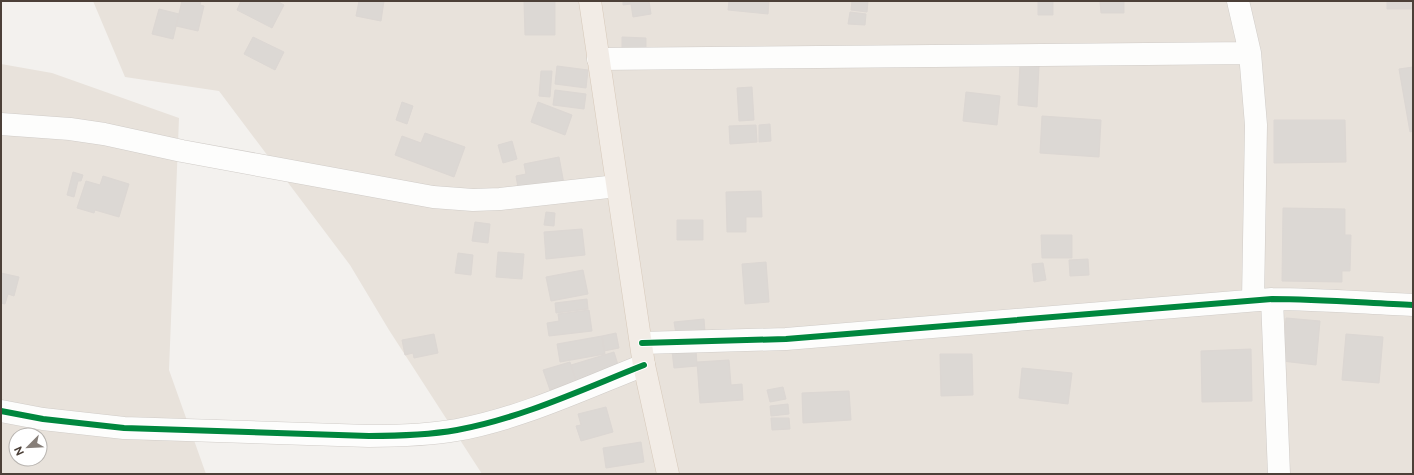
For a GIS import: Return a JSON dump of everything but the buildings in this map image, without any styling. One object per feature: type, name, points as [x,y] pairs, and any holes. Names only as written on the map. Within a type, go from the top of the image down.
[{"type":"main road","points":[[590,1],[642,343],[644,366],[668,474]]},
{"type":"street","points":[[1238,1],[1250,52],[1256,124],[1263,300],[1279,474]]},
{"type":"street","points":[[598,59],[1250,52]]},
{"type":"street","points":[[1,124],[70,129],[104,134],[182,151],[433,197],[473,200],[500,199],[617,186]]},
{"type":"street","points":[[642,343],[793,338],[1263,300],[1316,299],[1372,304],[1413,305]]},
{"type":"street","points":[[1,411],[43,419],[124,428],[369,436],[423,434],[458,430],[522,412],[644,366]]},
{"type":"shaded area","points":[[93,1],[1413,1],[1413,474],[482,474],[389,330],[350,265],[219,91],[125,77]]},
{"type":"shaded area","points":[[1,64],[52,73],[179,118],[169,370],[206,474],[1,474]]},
{"type":"cycle path","points":[[642,343],[786,339],[1272,299],[1325,300],[1413,305]]},
{"type":"cycle path","points":[[1,411],[43,419],[124,428],[369,436],[424,434],[457,430],[505,418],[552,402],[644,365]]}]
